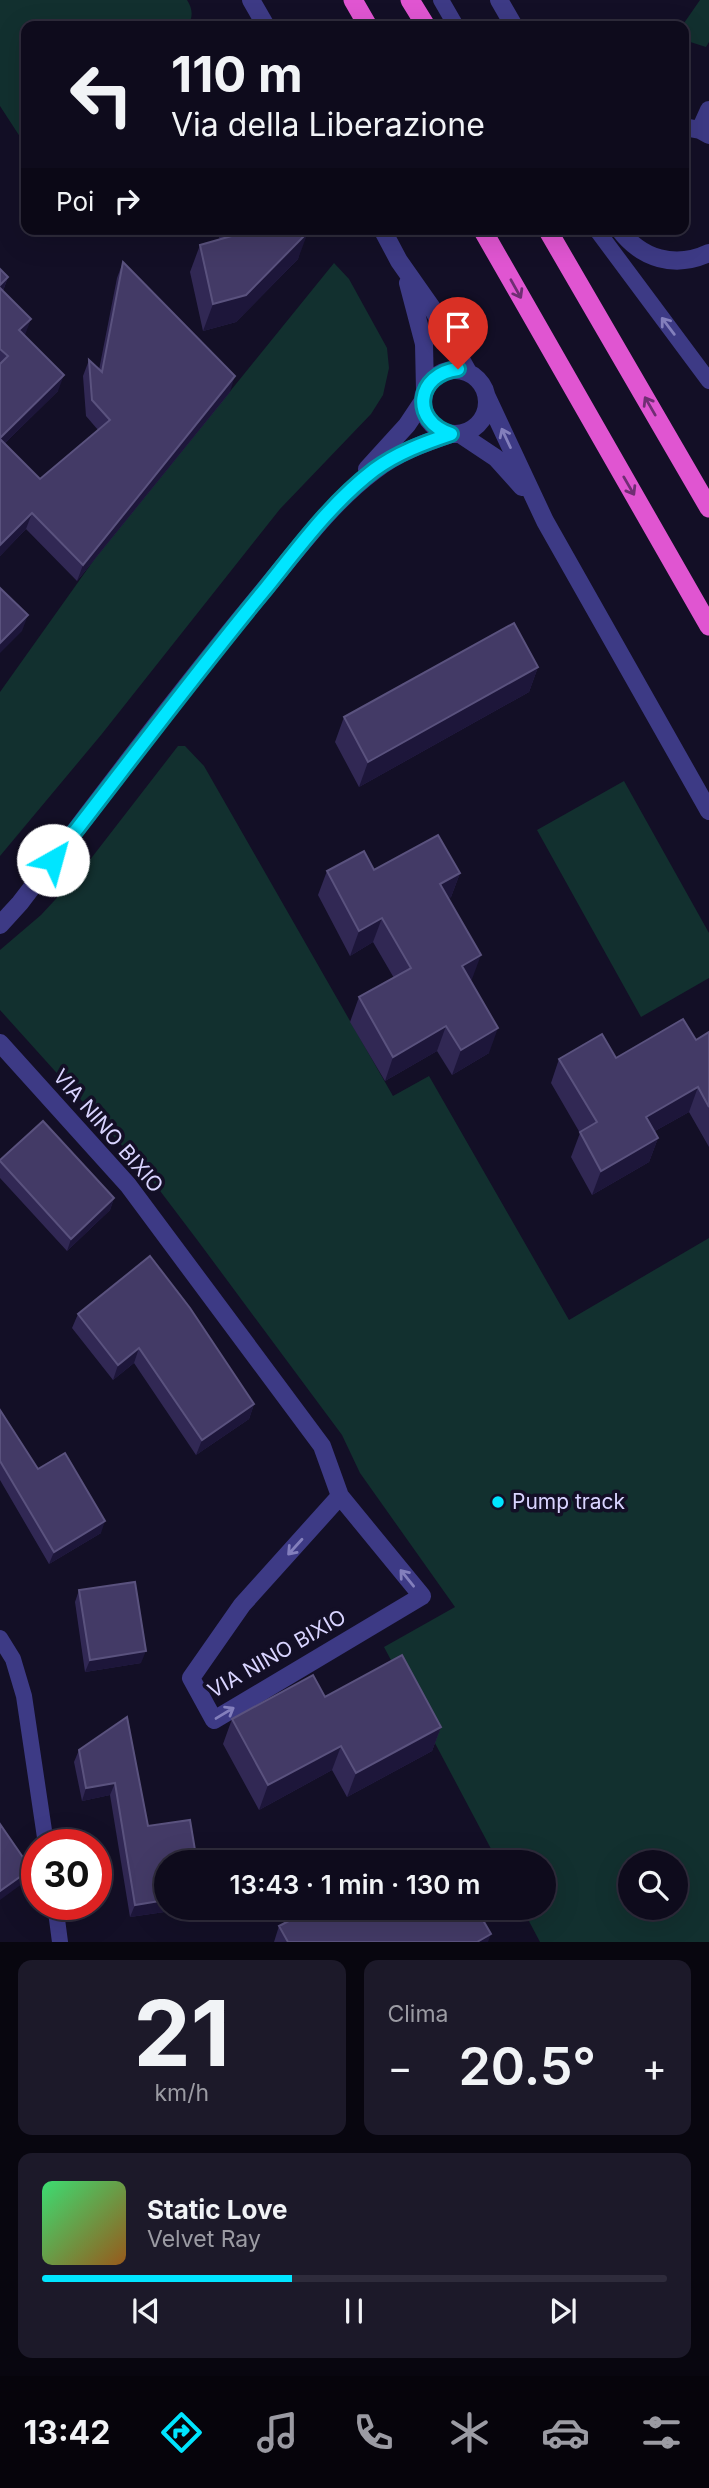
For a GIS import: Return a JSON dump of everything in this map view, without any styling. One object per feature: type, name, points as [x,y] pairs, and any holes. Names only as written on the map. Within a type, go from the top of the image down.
[{"type":"highway","points":[[353,0],[365,21]]},
{"type":"highway","points":[[410,0],[423,21]]},
{"type":"highway","points":[[485,235],[709,626]]},
{"type":"highway","points":[[550,235],[709,508]]},
{"type":"street","points":[[251,0],[263,21]]},
{"type":"street","points":[[499,0],[511,21]]},
{"type":"street","points":[[698,130],[709,110]]},
{"type":"street","points":[[385,235],[412,292],[424,344],[424,396],[428,419],[442,431],[456,434],[483,448],[507,469],[545,522]]},
{"type":"street","points":[[624,235],[636,248],[657,259],[677,262],[696,259],[709,253]]},
{"type":"street","points":[[399,261],[432,307],[468,372]]},
{"type":"street","points":[[0,925],[20,903],[219,644],[297,550],[356,486],[376,457],[407,425],[438,374],[458,369],[477,378],[484,387],[545,522],[709,811]]},
{"type":"street","points":[[356,486],[391,459],[425,443],[470,431],[484,417],[488,407],[487,397]]},
{"type":"street","name":"VIA NINO BIXIO","points":[[0,1043],[128,1185],[321,1446],[340,1496],[422,1596],[215,1720],[191,1678],[242,1605],[340,1496]]},
{"type":"lane","points":[[441,0],[453,21]]},
{"type":"lane","points":[[600,235],[709,381]]},
{"type":"lane","points":[[0,1638],[13,1659],[24,1696],[44,1829]]},
{"type":"lane","points":[[57,1920],[60,1942]]},
{"type":"green space","points":[[0,0],[187,0],[190,7],[190,21],[21,21],[21,138],[0,106]]},
{"type":"green space","points":[[700,0],[709,0],[709,42],[706,47],[689,42],[689,21],[685,21]]},
{"type":"green space","points":[[334,263],[349,279],[387,348],[389,368],[383,395],[371,414],[280,509],[101,735],[0,856],[0,692],[96,557]]},
{"type":"green space","points":[[178,746],[185,746],[204,766],[393,1096],[429,1076],[569,1320],[709,1238],[709,1942],[540,1942],[528,1920],[556,1920],[556,1850],[492,1850],[384,1647],[455,1607],[360,1473],[342,1435],[145,1171],[0,1010],[0,950],[41,915],[79,874]]},
{"type":"green space","points":[[624,781],[709,933],[709,978],[641,1017],[537,830]]},
{"type":"building","points":[[235,235],[305,235],[246,295],[213,304],[200,245]]},
{"type":"building","points":[[123,262],[235,376],[83,565],[32,513],[0,545],[0,439],[40,479],[110,420],[92,400],[89,360],[102,372]]},
{"type":"building","points":[[0,269],[8,277],[0,285]]},
{"type":"building","points":[[0,288],[31,319],[19,330],[64,375],[0,438],[0,364],[8,356],[0,349]]},
{"type":"building","points":[[0,588],[28,615],[0,643]]},
{"type":"building","points":[[514,623],[538,667],[368,762],[344,717]]},
{"type":"building","points":[[438,835],[460,873],[440,884],[481,955],[462,966],[498,1028],[461,1050],[446,1026],[393,1057],[359,997],[411,968],[382,918],[359,931],[327,871],[364,851],[374,870]]},
{"type":"building","points":[[683,1019],[696,1040],[709,1032],[709,1107],[698,1087],[646,1117],[658,1138],[601,1171],[580,1132],[597,1122],[559,1059],[602,1034],[616,1058]]},
{"type":"building","points":[[43,1121],[114,1198],[71,1239],[0,1161]]},
{"type":"building","points":[[150,1256],[190,1308],[254,1404],[202,1440],[139,1348],[118,1365],[78,1314]]},
{"type":"building","points":[[0,1410],[38,1469],[65,1453],[105,1521],[54,1552],[0,1461]]},
{"type":"building","points":[[135,1582],[146,1651],[90,1660],[79,1590]]},
{"type":"building","points":[[402,1655],[441,1727],[356,1773],[341,1746],[268,1785],[232,1719],[313,1675],[325,1697]]},
{"type":"building","points":[[127,1717],[148,1826],[190,1820],[195,1850],[154,1850],[154,1902],[135,1905],[115,1783],[86,1788],[79,1750]]},
{"type":"building","points":[[0,1824],[21,1854],[21,1876],[0,1891]]},
{"type":"building","points":[[291,1920],[483,1920],[491,1934],[477,1942],[288,1942],[279,1926]]},
{"type":"place","name":"Pump track","points":[[498,1502]]},
{"type":"route","points":[[53,860],[219,644],[329,514],[356,486],[391,459],[451,434],[434,426],[428,419],[423,401],[425,390],[438,374],[458,369]]}]
